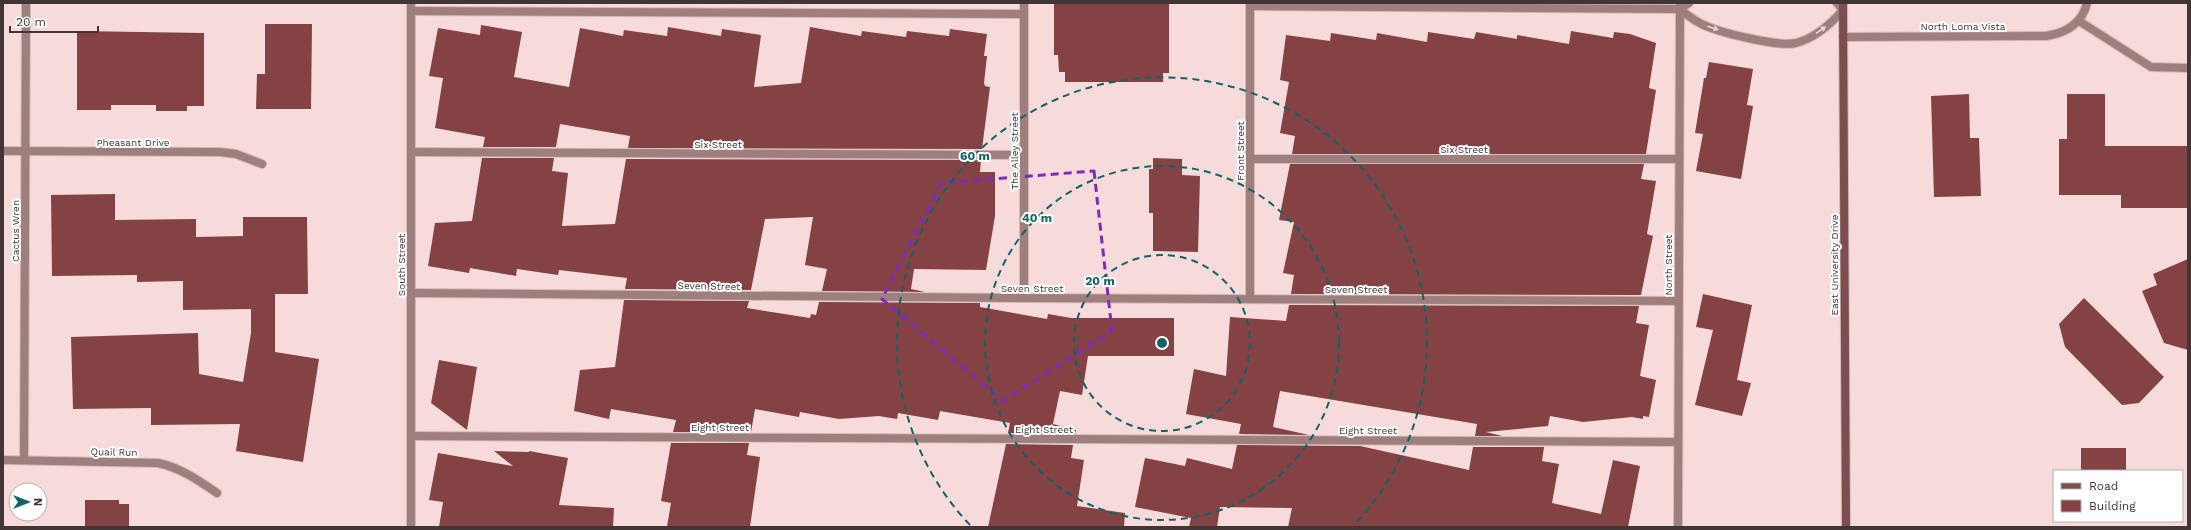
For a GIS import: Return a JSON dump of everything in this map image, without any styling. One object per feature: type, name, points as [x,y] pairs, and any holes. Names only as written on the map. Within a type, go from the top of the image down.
[{"type":"main road","name":"East University Drive","points":[[1843,7],[1846,527]]},
{"type":"street","name":"Cactus Wren","points":[[24,460],[26,3]]},
{"type":"street","name":"The Alley Street","points":[[1024,3],[1024,298]]},
{"type":"street","points":[[1250,5],[1680,6],[1689,3]]},
{"type":"street","points":[[1680,6],[1693,19],[1711,28],[1780,44],[1794,43],[1808,39],[1832,22],[1843,7],[1837,3]]},
{"type":"street","points":[[2087,3],[2079,21],[2151,67],[2188,68]]},
{"type":"street","name":"Front Street","points":[[1250,5],[1250,299]]},
{"type":"street","name":"North Street","points":[[1678,527],[1678,159],[1680,6]]},
{"type":"street","points":[[411,7],[1024,14]]},
{"type":"street","name":"South Street","points":[[411,7],[411,527]]},
{"type":"street","name":"North Loma Vista","points":[[1843,37],[2046,36],[2059,34],[2070,29],[2079,21]]},
{"type":"street","name":"Pheasant Drive","points":[[3,151],[220,152],[236,154],[262,164]]},
{"type":"street","name":"Six Street","points":[[412,152],[1024,155]]},
{"type":"street","name":"Six Street","points":[[1250,159],[1678,159]]},
{"type":"street","name":"Seven Street","points":[[411,293],[1024,298],[1678,300]]},
{"type":"street","name":"Eight Street","points":[[411,436],[1678,442]]},
{"type":"street","name":"Quail Run","points":[[3,460],[158,463],[187,473],[217,493]]},
{"type":"highlighted area","points":[[1094,171],[1112,331],[1003,401],[882,299],[941,183]]},
{"type":"building","points":[[1054,3],[1169,3],[1169,73],[1163,73],[1163,82],[1065,82],[1065,72],[1059,72],[1058,55],[1054,55]]},
{"type":"building","points":[[265,24],[312,24],[311,109],[256,109],[257,74],[265,74]]},
{"type":"building","points":[[481,25],[522,32],[514,77],[569,87],[580,28],[623,36],[624,30],[667,36],[668,27],[721,36],[722,29],[761,35],[754,87],[801,83],[810,27],[861,36],[862,31],[906,37],[907,31],[949,36],[950,29],[987,34],[984,56],[987,56],[984,83],[985,86],[990,87],[982,149],[628,148],[630,136],[560,124],[556,147],[483,147],[485,137],[435,128],[443,78],[429,76],[438,28],[480,35]]},
{"type":"building","points":[[77,31],[204,33],[204,106],[187,106],[187,111],[156,111],[156,105],[111,105],[111,110],[77,110]]},
{"type":"building","points":[[1571,31],[1613,38],[1614,32],[1630,34],[1656,43],[1649,88],[1656,90],[1646,154],[1292,154],[1295,136],[1280,133],[1289,82],[1280,80],[1286,35],[1330,41],[1331,33],[1376,40],[1377,33],[1427,42],[1428,32],[1474,39],[1476,32],[1517,39],[1517,35],[1569,44]]},
{"type":"building","points":[[1709,62],[1753,69],[1747,105],[1753,106],[1741,179],[1696,171],[1703,134],[1695,133],[1704,78],[1706,78]]},
{"type":"building","points":[[1969,94],[1970,138],[1979,138],[1981,196],[1934,197],[1931,96]]},
{"type":"building","points":[[2067,94],[2105,94],[2105,146],[2188,146],[2188,208],[2121,208],[2121,195],[2059,195],[2059,139],[2067,139]]},
{"type":"building","points":[[482,158],[554,158],[552,171],[568,173],[562,226],[615,224],[626,159],[981,160],[980,172],[995,172],[995,216],[986,270],[914,269],[911,289],[925,292],[822,291],[827,269],[805,265],[813,217],[765,219],[751,290],[625,289],[627,278],[559,270],[558,275],[517,269],[516,276],[470,268],[469,273],[428,266],[435,223],[472,221]]},
{"type":"building","points":[[1153,158],[1182,159],[1182,175],[1200,176],[1198,252],[1153,251],[1153,213],[1149,213],[1149,169],[1153,169]]},
{"type":"building","points":[[1290,164],[1644,164],[1641,179],[1656,181],[1647,234],[1653,236],[1641,295],[1291,294],[1294,275],[1283,273],[1294,222],[1279,220]]},
{"type":"building","points":[[115,194],[115,220],[196,219],[196,237],[243,236],[243,217],[307,217],[308,294],[275,294],[275,352],[319,359],[303,462],[236,451],[240,424],[151,425],[151,408],[73,409],[71,337],[198,333],[199,374],[243,382],[251,333],[251,309],[183,310],[183,281],[137,282],[137,275],[52,276],[51,195]]},
{"type":"building","points":[[2188,259],[2188,350],[2164,343],[2142,291],[2157,285],[2153,274]]},
{"type":"building","points":[[1703,294],[1752,305],[1737,380],[1751,383],[1742,416],[1695,405],[1713,330],[1696,327]]},
{"type":"building","points":[[2084,298],[2164,377],[2139,403],[2122,405],[2065,347],[2059,324]]},
{"type":"building","points":[[624,300],[749,301],[747,308],[810,318],[811,314],[816,315],[819,302],[980,303],[980,307],[1047,319],[1048,314],[1071,318],[1174,318],[1174,356],[1088,356],[1082,395],[1060,391],[1053,424],[1076,430],[1075,434],[1008,433],[1010,423],[940,411],[938,420],[898,413],[897,419],[879,416],[839,419],[800,412],[799,417],[755,409],[751,432],[673,432],[676,420],[611,409],[609,419],[574,411],[580,370],[615,367]]},
{"type":"building","points":[[1289,305],[1639,306],[1636,323],[1649,325],[1640,376],[1656,380],[1649,417],[1643,416],[1643,419],[1632,417],[1583,422],[1550,416],[1548,426],[1486,432],[1502,436],[1475,436],[1477,424],[1280,391],[1273,427],[1309,435],[1239,434],[1241,424],[1186,414],[1194,369],[1226,376],[1230,317],[1286,321]]},
{"type":"building","points":[[439,360],[477,367],[467,430],[431,403]]},
{"type":"building","points":[[671,443],[749,443],[747,455],[760,457],[750,527],[667,527],[671,503],[661,501]]},
{"type":"building","points":[[1006,444],[1073,445],[1071,458],[1084,460],[1077,506],[1125,513],[1124,527],[988,527]]},
{"type":"building","points":[[1237,445],[1360,446],[1469,470],[1473,447],[1544,447],[1542,461],[1559,464],[1552,503],[1601,514],[1613,460],[1640,466],[1628,527],[1288,527],[1292,508],[1220,507],[1217,527],[1189,527],[1191,518],[1135,507],[1145,458],[1185,466],[1187,458],[1232,469]]},
{"type":"building","points":[[2081,448],[2126,448],[2126,470],[2081,470]]},
{"type":"building","points":[[494,451],[529,451],[568,458],[559,505],[614,508],[613,527],[439,527],[443,502],[429,500],[438,453],[513,466]]},
{"type":"building","points":[[85,500],[119,500],[119,504],[129,504],[129,527],[85,527]]}]
